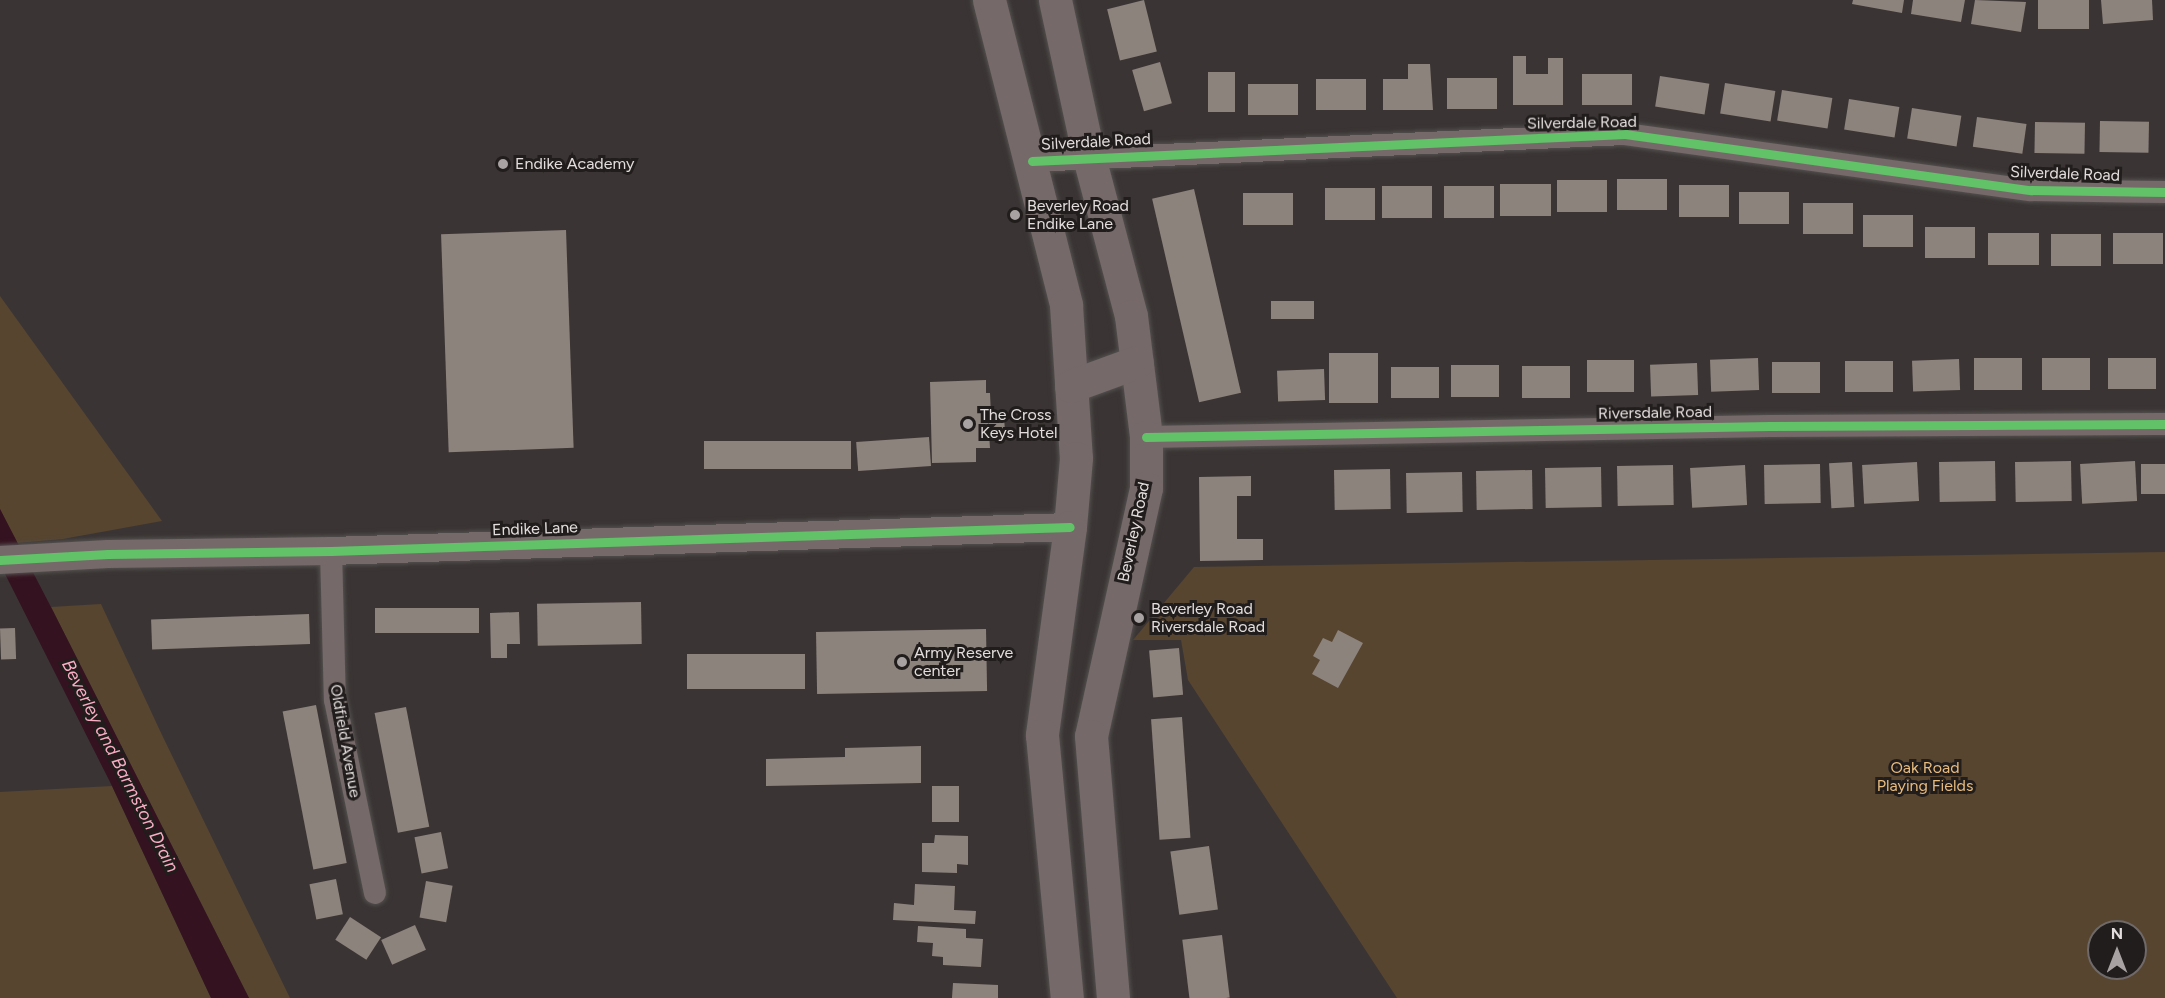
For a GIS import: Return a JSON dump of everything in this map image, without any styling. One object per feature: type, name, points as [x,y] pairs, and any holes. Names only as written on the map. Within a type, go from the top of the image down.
[{"type":"main road","points":[[990,0],[1032,161],[1066,305],[1076,458],[1070,527],[1042,735],[1067,998]]},
{"type":"main road","name":"Beverley Road","points":[[1055,0],[1089,157],[1131,316],[1146,437],[1146,488],[1091,736],[1113,998]]},
{"type":"main road","points":[[1071,386],[1137,362]]},
{"type":"main road","points":[[1061,940],[1107,937]]},
{"type":"street","name":"Silverdale Road","points":[[1032,161],[1625,134],[2031,190],[2165,192]]},
{"type":"street","name":"Riversdale Road","points":[[1146,437],[1770,426],[2165,424]]},
{"type":"street","name":"Endike Lane","points":[[0,560],[108,554],[331,551],[1070,527]]},
{"type":"street","name":"Oldfield Avenue","points":[[331,551],[334,700],[375,893]]},
{"type":"green space","points":[[0,296],[162,521],[63,539],[17,543],[0,509]]},
{"type":"green space","name":"Oak Road Playing Fields","points":[[2165,552],[2165,998],[1397,998],[1188,680],[1181,640],[1133,640],[1194,567]]},
{"type":"green space","points":[[101,604],[290,998],[249,998],[51,607]]},
{"type":"green space","points":[[112,786],[211,998],[0,998],[0,792]]},
{"type":"water","name":"Beverley and Barmston Drain","points":[[0,509],[249,998],[211,998],[112,786],[0,564]]},
{"type":"building","points":[[1144,0],[1157,51],[1120,61],[1107,9]]},
{"type":"building","points":[[1853,0],[1904,0],[1902,13],[1852,4]]},
{"type":"building","points":[[1913,0],[1965,0],[1961,22],[1911,14]]},
{"type":"building","points":[[1975,0],[2026,2],[2021,32],[1971,24]]},
{"type":"building","points":[[2038,0],[2089,0],[2089,29],[2038,29]]},
{"type":"building","points":[[2101,0],[2152,0],[2153,20],[2103,24]]},
{"type":"building","points":[[1513,56],[1526,56],[1526,74],[1548,74],[1548,58],[1563,58],[1563,105],[1513,105]]},
{"type":"building","points":[[1160,62],[1172,103],[1144,111],[1132,70]]},
{"type":"building","points":[[1408,64],[1430,64],[1433,110],[1383,110],[1383,79],[1408,79]]},
{"type":"building","points":[[1208,72],[1235,72],[1235,112],[1208,112]]},
{"type":"building","points":[[1582,74],[1632,74],[1632,105],[1582,105]]},
{"type":"building","points":[[1660,76],[1709,84],[1705,114],[1655,107]]},
{"type":"building","points":[[1447,78],[1497,78],[1497,109],[1447,109]]},
{"type":"building","points":[[1316,79],[1366,79],[1366,110],[1316,110]]},
{"type":"building","points":[[1725,83],[1775,91],[1771,122],[1720,114]]},
{"type":"building","points":[[1248,84],[1298,84],[1298,115],[1248,115]]},
{"type":"building","points":[[1782,90],[1832,98],[1828,129],[1777,121]]},
{"type":"building","points":[[1849,99],[1899,107],[1895,138],[1844,130]]},
{"type":"building","points":[[1912,108],[1961,116],[1957,146],[1907,139]]},
{"type":"building","points":[[1977,117],[2027,124],[2022,154],[1973,147]]},
{"type":"building","points":[[2100,121],[2149,122],[2148,153],[2099,152]]},
{"type":"building","points":[[2035,122],[2085,123],[2084,154],[2034,153]]},
{"type":"building","points":[[1617,179],[1667,179],[1667,210],[1617,210]]},
{"type":"building","points":[[1557,180],[1607,180],[1607,212],[1557,212]]},
{"type":"building","points":[[1500,184],[1551,184],[1551,216],[1500,216]]},
{"type":"building","points":[[1679,185],[1729,185],[1729,217],[1679,217]]},
{"type":"building","points":[[1382,186],[1432,186],[1432,218],[1382,218]]},
{"type":"building","points":[[1444,186],[1494,186],[1494,218],[1444,218]]},
{"type":"building","points":[[1325,188],[1375,188],[1375,220],[1325,220]]},
{"type":"building","points":[[1194,189],[1241,393],[1199,402],[1152,199]]},
{"type":"building","points":[[1739,192],[1789,192],[1789,224],[1739,224]]},
{"type":"building","points":[[1243,193],[1293,193],[1293,225],[1243,225]]},
{"type":"building","points":[[1803,203],[1853,203],[1853,234],[1803,234]]},
{"type":"building","points":[[1863,215],[1913,215],[1913,247],[1863,247]]},
{"type":"building","points":[[1925,227],[1975,227],[1975,258],[1925,258]]},
{"type":"building","points":[[566,230],[574,448],[449,452],[441,234]]},
{"type":"building","points":[[1988,233],[2039,233],[2039,265],[1988,265]]},
{"type":"building","points":[[2113,233],[2163,233],[2163,264],[2113,264]]},
{"type":"building","points":[[2051,234],[2101,234],[2101,266],[2051,266]]},
{"type":"building","points":[[1271,301],[1314,301],[1314,319],[1271,319]]},
{"type":"building","points":[[1329,353],[1378,353],[1378,403],[1329,403]]},
{"type":"building","points":[[1758,358],[1759,390],[1711,392],[1710,360]]},
{"type":"building","points":[[1974,358],[2022,358],[2022,390],[1974,390]]},
{"type":"building","points":[[2042,358],[2090,358],[2090,390],[2042,390]]},
{"type":"building","points":[[2108,358],[2156,358],[2156,389],[2108,389]]},
{"type":"building","points":[[1959,359],[1960,390],[1913,392],[1912,361]]},
{"type":"building","points":[[1587,360],[1634,360],[1634,392],[1587,392]]},
{"type":"building","points":[[1845,361],[1893,361],[1893,392],[1845,392]]},
{"type":"building","points":[[1772,362],[1820,362],[1820,393],[1772,393]]},
{"type":"building","points":[[1697,363],[1698,395],[1651,397],[1650,365]]},
{"type":"building","points":[[1451,365],[1499,365],[1499,397],[1451,397]]},
{"type":"building","points":[[1522,366],[1570,366],[1570,398],[1522,398]]},
{"type":"building","points":[[1391,367],[1439,367],[1439,398],[1391,398]]},
{"type":"building","points":[[1324,369],[1325,400],[1278,402],[1277,371]]},
{"type":"building","name":"The Cross Keys Hotel","points":[[986,380],[986,393],[990,393],[991,416],[1004,415],[1005,433],[989,433],[990,448],[976,448],[976,462],[932,463],[930,382]]},
{"type":"building","points":[[929,437],[931,466],[858,471],[856,442]]},
{"type":"building","points":[[704,441],[851,441],[851,469],[704,469]]},
{"type":"building","points":[[1995,461],[1996,501],[1940,502],[1939,462]]},
{"type":"building","points":[[2071,461],[2072,501],[2016,502],[2015,462]]},
{"type":"building","points":[[2135,461],[2137,501],[2082,504],[2080,464]]},
{"type":"building","points":[[1852,462],[1854,507],[1831,508],[1829,463]]},
{"type":"building","points":[[1917,462],[1919,501],[1864,504],[1862,465]]},
{"type":"building","points":[[1820,464],[1821,503],[1765,504],[1764,465]]},
{"type":"building","points":[[2141,464],[2165,464],[2165,494],[2141,494]]},
{"type":"building","points":[[1673,465],[1674,505],[1618,506],[1617,466]]},
{"type":"building","points":[[1745,465],[1747,505],[1692,508],[1690,468]]},
{"type":"building","points":[[1601,467],[1602,507],[1546,508],[1545,468]]},
{"type":"building","points":[[1390,469],[1391,509],[1335,510],[1334,470]]},
{"type":"building","points":[[1532,470],[1533,509],[1477,510],[1476,471]]},
{"type":"building","points":[[1462,472],[1463,512],[1407,513],[1406,473]]},
{"type":"building","points":[[1251,476],[1251,496],[1237,496],[1237,539],[1263,539],[1263,560],[1200,561],[1199,477]]},
{"type":"building","points":[[641,602],[642,644],[538,646],[537,604]]},
{"type":"building","points":[[375,608],[479,608],[479,633],[375,633]]},
{"type":"building","points":[[519,612],[520,644],[507,644],[507,658],[491,658],[490,613]]},
{"type":"building","points":[[309,614],[310,644],[152,649],[151,620]]},
{"type":"building","points":[[15,628],[16,659],[1,660],[0,629]]},
{"type":"building","name":"Army Reserve center","points":[[986,629],[987,691],[817,694],[816,632]]},
{"type":"building","points":[[1338,630],[1363,643],[1338,688],[1312,674],[1320,660],[1313,656],[1323,638],[1332,642]]},
{"type":"building","points":[[1179,648],[1183,695],[1153,697],[1149,651]]},
{"type":"building","points":[[687,654],[805,654],[805,689],[687,689]]},
{"type":"building","points":[[316,705],[347,863],[313,870],[283,711]]},
{"type":"building","points":[[406,707],[429,827],[398,833],[375,713]]},
{"type":"building","points":[[1182,717],[1190,838],[1160,840],[1151,719]]},
{"type":"building","points":[[921,746],[921,783],[766,786],[766,759],[845,757],[845,748]]},
{"type":"building","points":[[932,786],[959,786],[959,822],[932,822]]},
{"type":"building","points":[[441,832],[448,868],[422,873],[414,837]]},
{"type":"building","points":[[935,835],[968,836],[968,865],[957,864],[957,873],[922,872],[922,843],[934,843]]},
{"type":"building","points":[[1209,846],[1218,909],[1179,915],[1170,851]]},
{"type":"building","points":[[336,879],[343,914],[316,919],[309,884]]},
{"type":"building","points":[[426,881],[453,886],[446,922],[420,917]]},
{"type":"building","points":[[915,884],[955,886],[954,910],[976,911],[975,924],[893,920],[894,903],[914,905]]},
{"type":"building","points":[[350,917],[381,937],[366,960],[335,940]]},
{"type":"building","points":[[415,925],[426,950],[392,965],[381,940]]},
{"type":"building","points":[[918,926],[966,929],[966,938],[983,939],[981,967],[943,965],[943,957],[932,956],[933,943],[917,942]]},
{"type":"building","points":[[1222,935],[1230,998],[1189,998],[1182,940]]},
{"type":"building","points":[[953,983],[998,985],[998,998],[952,998]]},
{"type":"cycle path","points":[[1032,161],[1625,134],[2031,190],[2165,192]]},
{"type":"cycle path","points":[[1146,437],[1770,426],[2165,424]]},
{"type":"cycle path","points":[[0,560],[108,554],[331,551],[1070,527]]},
{"type":"place","name":"Endike Academy","points":[[503,164]]},
{"type":"place","name":"Beverley Road Endike Lane","points":[[1015,215]]},
{"type":"place","name":"The Cross Keys Hotel","points":[[968,424]]},
{"type":"place","name":"Beverley Road Riversdale Road","points":[[1139,618]]},
{"type":"place","name":"Army Reserve center","points":[[902,662]]}]
